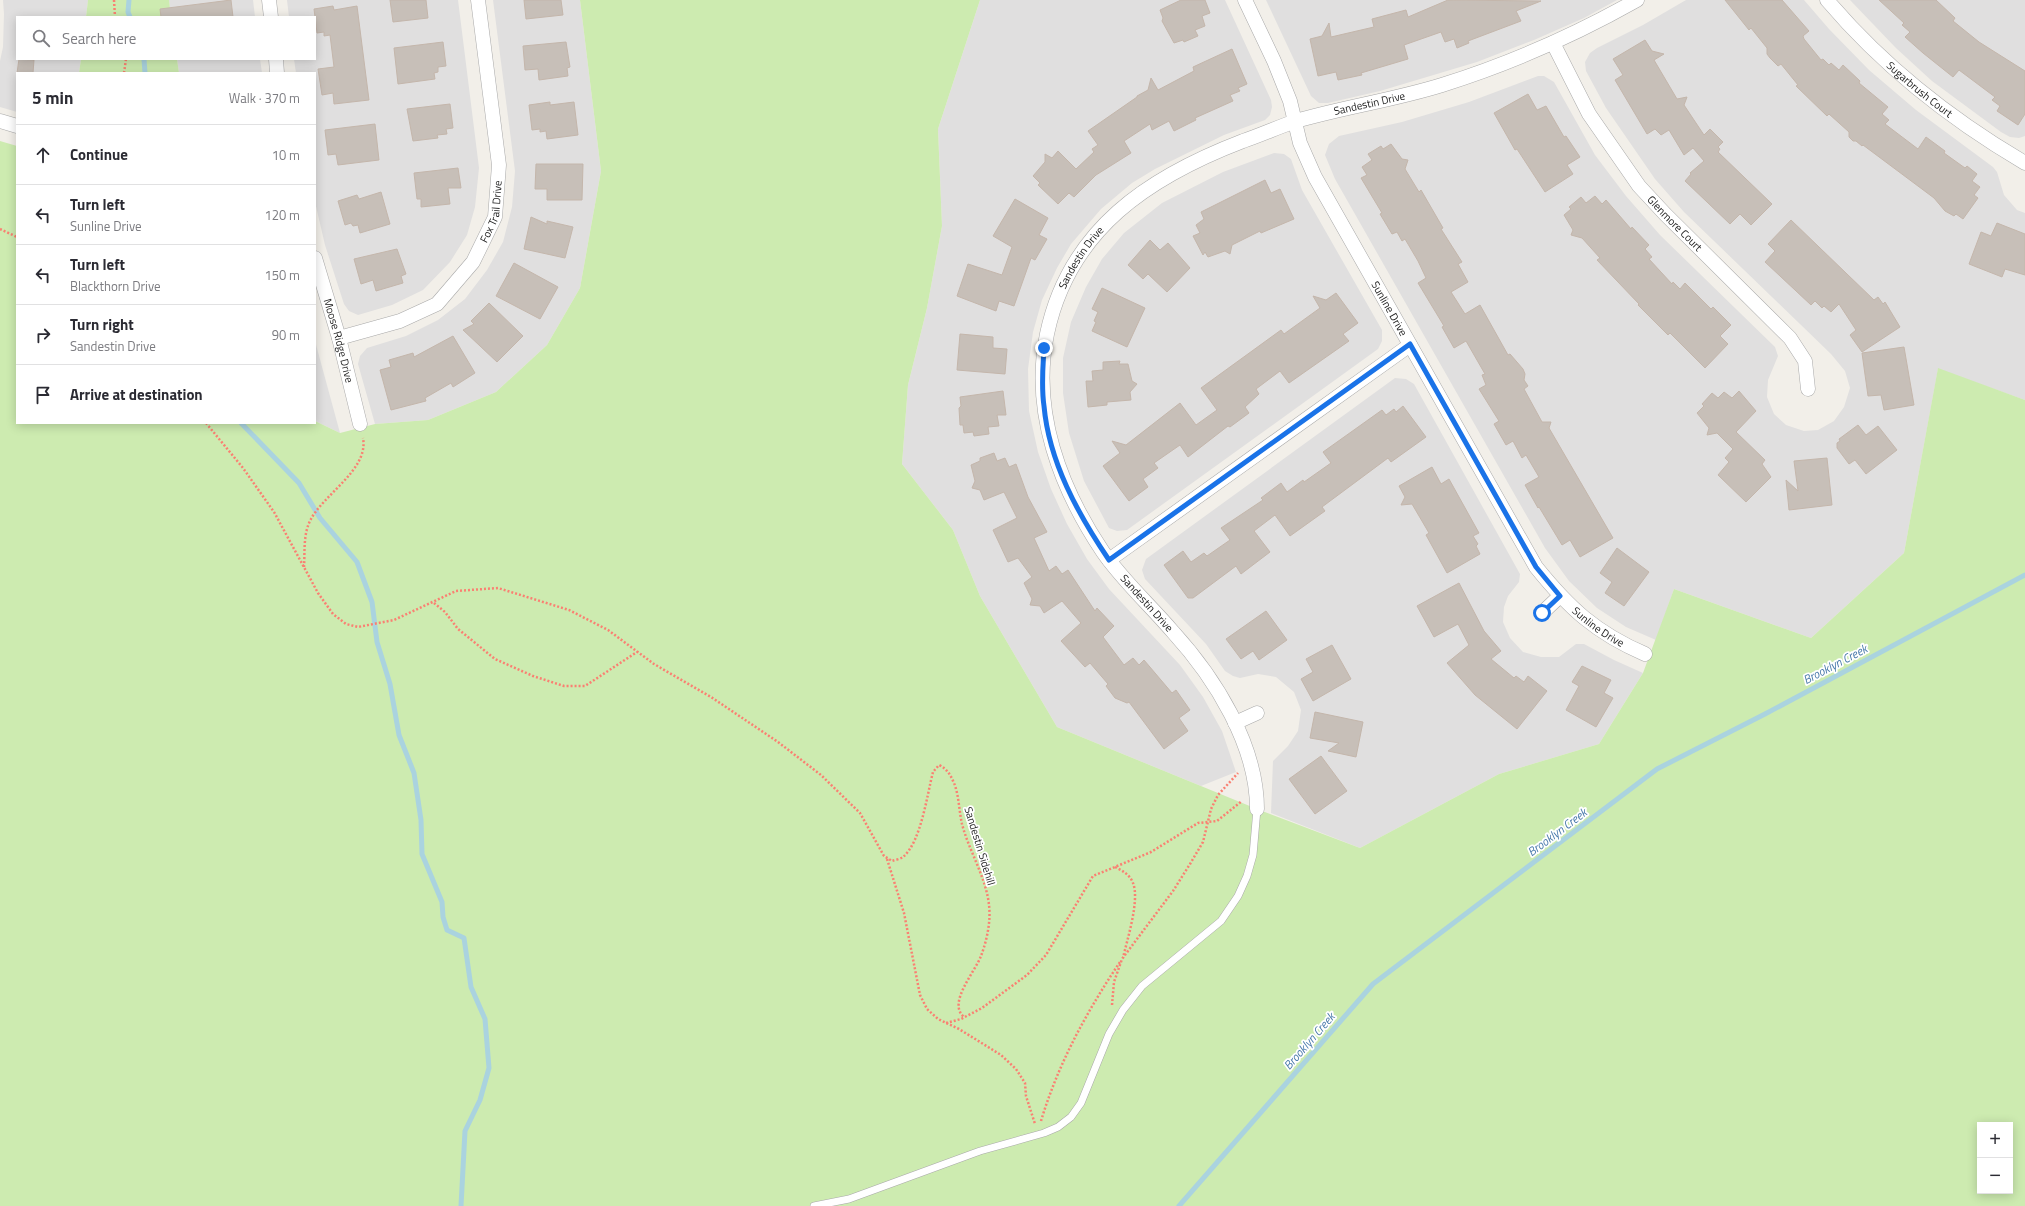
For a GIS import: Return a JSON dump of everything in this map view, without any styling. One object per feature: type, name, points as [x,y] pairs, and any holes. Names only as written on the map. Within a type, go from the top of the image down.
[{"type":"street","points":[[269,0],[271,16]]},
{"type":"street","name":"Fox Trail Drive","points":[[339,338],[400,321],[437,304],[473,262],[495,217],[499,165],[478,0]]},
{"type":"street","name":"Sunline Drive","points":[[1245,0],[1274,61],[1290,101],[1300,143],[1315,177],[1536,567],[1560,596],[1580,616],[1602,632],[1645,654]]},
{"type":"street","name":"Sandestin Drive","points":[[1257,809],[1257,791],[1250,764],[1235,723],[1215,686],[1191,652],[1129,585],[1109,560],[1092,534],[1073,500],[1060,469],[1050,438],[1044,407],[1042,379],[1044,348],[1051,317],[1062,287],[1077,259],[1095,233],[1114,213],[1139,193],[1174,172],[1218,151],[1295,122],[1389,100],[1443,84],[1501,64],[1552,43],[1637,0]]},
{"type":"street","name":"Sugarbrush Court","points":[[1826,0],[1852,29],[1924,95],[1966,126],[2025,163]]},
{"type":"street","name":"Glenmore Court","points":[[1552,43],[1589,114],[1639,186],[1665,214],[1790,338],[1805,361],[1808,389]]},
{"type":"street","points":[[276,60],[277,72]]},
{"type":"street","points":[[0,121],[16,126]]},
{"type":"street","name":"Moose Ridge Drive","points":[[316,261],[339,338],[360,424]]},
{"type":"street","points":[[1109,560],[1410,344]]},
{"type":"street","points":[[1542,613],[1560,596]]},
{"type":"street","points":[[1235,723],[1257,713]]},
{"type":"lane","points":[[814,1206],[849,1199],[980,1151],[1058,1127],[1074,1113],[1081,1103],[1111,1031],[1123,1010],[1142,986],[1221,921],[1238,896],[1247,876],[1253,855],[1257,809]]},
{"type":"path","points":[[114,0],[115,16]]},
{"type":"path","points":[[124,72],[126,60]]},
{"type":"path","points":[[0,230],[16,237]]},
{"type":"path","points":[[207,424],[243,468],[274,512],[318,593],[333,614],[346,624],[358,627],[394,620],[434,603],[456,591],[498,588],[569,610],[608,630],[637,652],[743,718],[821,775],[860,812],[884,856],[887,858],[904,913],[920,995],[927,1009],[938,1019],[1001,1055],[1016,1069],[1025,1083],[1026,1096],[1038,1133]]},
{"type":"path","points":[[304,568],[307,531],[316,511],[352,473],[361,458],[364,443],[360,424]]},
{"type":"path","points":[[434,603],[445,612],[458,629],[495,659],[533,676],[564,686],[585,686],[637,652]]},
{"type":"path","points":[[1038,1133],[1047,1099],[1086,1014],[1122,959],[1173,891],[1190,864],[1203,842],[1211,809],[1218,795],[1225,785],[1250,764]]},
{"type":"path","name":"Sandestin Sidehill","points":[[887,858],[892,861],[902,858],[911,848],[916,837],[933,772],[938,765],[947,769],[954,784],[962,825],[989,903],[990,920],[982,955],[960,996],[957,1007],[960,1014],[964,1017]]},
{"type":"path","points":[[946,1023],[964,1017],[982,1008],[1027,975],[1046,955],[1093,876],[1151,852],[1198,823],[1217,821],[1242,800],[1257,791]]},
{"type":"path","points":[[1111,1031],[1114,982],[1122,959],[1134,907],[1135,890],[1130,877],[1115,867]]},
{"type":"shaded area","points":[[3,0],[88,0],[86,16],[16,16],[16,60],[81,60],[79,72],[16,72],[16,112],[0,107],[0,61],[3,47]]},
{"type":"shaded area","points":[[169,0],[253,0],[255,16],[171,16]]},
{"type":"shaded area","points":[[287,0],[458,0],[479,168],[475,207],[467,235],[450,262],[423,290],[392,305],[358,315],[349,311],[344,304],[325,245],[316,206],[316,72],[296,72],[294,60],[316,60],[316,16],[289,16]]},
{"type":"shaded area","points":[[493,0],[580,0],[601,171],[580,288],[547,345],[496,392],[428,420],[375,424],[358,364],[360,356],[367,348],[406,336],[438,320],[465,299],[487,270],[503,242],[512,207],[515,171]]},
{"type":"shaded area","points":[[980,0],[1225,0],[1271,100],[1272,107],[1270,115],[1265,120],[1224,135],[1155,169],[1132,183],[1101,209],[1071,244],[1057,268],[1042,300],[1033,332],[1028,369],[1029,411],[1038,452],[1051,489],[1067,524],[1087,559],[1109,589],[1180,665],[1203,697],[1222,731],[1236,772],[1201,786],[1057,727],[980,596],[953,530],[902,464],[908,385],[927,308],[942,226],[938,129]]},
{"type":"shaded area","points":[[1266,0],[1617,0],[1584,18],[1534,40],[1477,62],[1380,91],[1328,103],[1319,103],[1311,96]]},
{"type":"shaded area","points":[[1686,0],[1804,0],[1829,29],[1869,70],[1916,110],[1993,167],[1997,172],[2004,195],[2017,210],[2025,213],[2025,400],[1938,369],[1904,553],[1811,638],[1674,589],[1656,640],[1626,627],[1597,608],[1569,581],[1545,548],[1335,179],[1325,155],[1329,144],[1339,136],[1402,122],[1469,102],[1538,76],[1544,76],[1554,82],[1595,155],[1626,196],[1660,235],[1775,347],[1778,356],[1768,380],[1767,397],[1774,414],[1786,425],[1804,431],[1818,430],[1834,421],[1844,407],[1850,388],[1845,371],[1831,354],[1684,212],[1655,179],[1606,108],[1586,71],[1585,62],[1590,53],[1597,48],[1643,25]]},
{"type":"shaded area","points":[[1850,0],[2025,0],[2025,136],[2019,138],[2010,137],[2001,132],[1932,81],[1896,48]]},
{"type":"shaded area","points":[[177,60],[260,60],[262,72],[179,72]]},
{"type":"shaded area","points":[[1274,153],[1284,154],[1291,159],[1302,190],[1382,330],[1382,341],[1378,349],[1127,530],[1117,531],[1109,528],[1084,481],[1069,433],[1063,393],[1063,358],[1071,322],[1086,287],[1102,259],[1124,233],[1162,203],[1223,172]]},
{"type":"shaded area","points":[[316,345],[340,433],[316,421]]},
{"type":"shaded area","points":[[1395,378],[1406,379],[1414,384],[1520,574],[1519,582],[1508,596],[1504,607],[1503,622],[1510,638],[1523,652],[1541,657],[1559,657],[1576,644],[1584,644],[1643,673],[1599,744],[1499,774],[1360,848],[1271,813],[1273,761],[1288,746],[1298,731],[1301,710],[1294,692],[1276,677],[1258,674],[1240,678],[1225,671],[1206,644],[1145,579],[1142,570],[1146,559]]},
{"type":"green space","points":[[88,0],[169,0],[171,16],[86,16]]},
{"type":"green space","points":[[580,0],[980,0],[938,129],[942,226],[927,308],[908,385],[902,464],[953,530],[980,596],[1057,727],[1257,809],[1360,848],[1499,774],[1599,744],[1643,673],[1674,589],[1811,638],[1904,553],[1938,368],[2025,400],[2025,1206],[0,1206],[0,141],[16,146],[16,424],[316,424],[316,421],[340,433],[375,424],[428,420],[496,392],[547,345],[580,288],[601,171]]},
{"type":"green space","points":[[81,60],[177,60],[179,72],[79,72]]},
{"type":"building","points":[[231,0],[233,16],[161,16],[160,9]]},
{"type":"building","points":[[390,0],[426,0],[428,18],[393,22]]},
{"type":"building","points":[[524,0],[561,0],[563,15],[526,19]]},
{"type":"building","points":[[1181,0],[1205,0],[1210,13],[1202,16],[1205,26],[1195,30],[1198,36],[1184,42],[1183,40],[1174,43],[1162,21],[1163,18],[1160,10]]},
{"type":"building","points":[[1448,0],[1541,1],[1516,11],[1521,21],[1468,41],[1469,43],[1457,48],[1454,39],[1445,42],[1441,32],[1404,45],[1408,59],[1361,73],[1362,75],[1338,80],[1336,72],[1318,76],[1310,39],[1322,36],[1329,23],[1331,37],[1374,27],[1372,19],[1406,10],[1408,17]]},
{"type":"building","points":[[1725,0],[1782,0],[1809,31],[1803,36],[1804,39],[1821,60],[1823,59],[1829,65],[1831,63],[1839,70],[1843,65],[1860,81],[1859,83],[1888,107],[1882,114],[1889,120],[1885,124],[1918,149],[1926,137],[1945,151],[1944,153],[1965,168],[1967,166],[1977,174],[1972,181],[1980,187],[1974,195],[1978,198],[1963,219],[1956,214],[1954,216],[1945,211],[1934,198],[1863,145],[1862,146],[1856,141],[1853,141],[1849,137],[1849,132],[1829,114],[1827,116],[1796,86],[1798,85],[1781,64],[1778,66],[1770,58],[1767,54],[1767,48],[1751,28],[1749,30]]},
{"type":"building","points":[[1879,0],[1936,0],[1955,18],[1953,21],[1979,42],[2025,71],[2025,114],[2018,125],[1997,111],[2000,106],[1992,100],[1995,97],[1959,70],[1953,77],[1905,37],[1910,32],[1902,25],[1904,23]]},
{"type":"building","points":[[333,6],[334,10],[357,6],[369,100],[334,104],[333,93],[322,95],[318,69],[334,67],[330,35],[324,36],[324,32],[317,33],[314,9]]},
{"type":"building","points":[[1645,40],[1652,51],[1664,54],[1654,60],[1677,99],[1687,97],[1684,105],[1704,135],[1710,129],[1723,142],[1718,147],[1720,149],[1718,152],[1772,204],[1751,225],[1740,214],[1730,224],[1685,181],[1691,174],[1690,173],[1704,161],[1693,148],[1684,155],[1669,130],[1661,135],[1655,129],[1647,134],[1615,80],[1623,75],[1613,59]]},
{"type":"building","points":[[443,42],[446,66],[438,67],[438,72],[434,73],[435,79],[398,84],[394,48]]},
{"type":"building","points":[[566,42],[570,67],[567,68],[568,76],[539,80],[538,69],[525,70],[523,46]]},
{"type":"building","points":[[1232,49],[1247,84],[1238,88],[1240,91],[1230,95],[1233,101],[1195,118],[1196,120],[1174,131],[1169,121],[1152,130],[1150,124],[1124,141],[1131,153],[1096,175],[1074,197],[1069,193],[1058,204],[1038,185],[1040,183],[1033,176],[1045,162],[1045,154],[1052,158],[1058,151],[1076,169],[1094,152],[1092,149],[1098,145],[1088,131],[1137,96],[1148,90],[1151,78],[1158,90],[1194,71],[1193,67]]},
{"type":"building","points":[[19,60],[34,60],[33,72],[17,72]]},
{"type":"building","points":[[1528,94],[1537,110],[1546,106],[1564,137],[1566,136],[1580,157],[1567,165],[1573,174],[1545,192],[1517,149],[1515,150],[1494,113]]},
{"type":"building","points":[[550,102],[550,105],[574,102],[578,135],[547,139],[546,131],[540,132],[540,129],[532,130],[529,105]]},
{"type":"building","points":[[450,104],[453,128],[446,129],[447,134],[437,135],[438,138],[413,141],[407,109]]},
{"type":"building","points":[[375,124],[379,160],[338,165],[336,154],[328,155],[325,130]]},
{"type":"building","points":[[1391,144],[1402,159],[1408,160],[1405,169],[1419,192],[1421,190],[1443,228],[1441,229],[1462,262],[1458,264],[1468,282],[1451,292],[1465,314],[1480,305],[1508,355],[1510,354],[1523,369],[1525,374],[1524,380],[1528,386],[1524,389],[1542,422],[1551,422],[1549,428],[1613,538],[1580,557],[1570,540],[1562,545],[1539,507],[1538,508],[1525,485],[1539,477],[1526,455],[1522,458],[1513,441],[1506,445],[1494,424],[1499,421],[1479,389],[1486,385],[1482,375],[1485,374],[1466,341],[1454,348],[1442,327],[1444,326],[1418,283],[1426,278],[1418,261],[1405,239],[1402,241],[1397,232],[1392,234],[1380,214],[1382,213],[1361,178],[1367,175],[1362,167],[1372,160],[1368,154],[1381,146],[1383,149]]},
{"type":"building","points":[[536,164],[583,164],[582,200],[547,200],[547,189],[535,189]]},
{"type":"building","points":[[458,168],[461,188],[448,188],[450,204],[421,207],[421,199],[417,199],[414,173]]},
{"type":"building","points":[[1265,180],[1271,193],[1280,189],[1294,219],[1261,233],[1260,231],[1232,245],[1230,254],[1225,251],[1208,257],[1205,252],[1203,255],[1193,236],[1200,233],[1196,225],[1204,219],[1201,212]]},
{"type":"building","points":[[381,192],[390,224],[360,233],[358,225],[353,226],[351,223],[345,225],[338,201],[357,195],[359,199]]},
{"type":"building","points":[[1595,196],[1602,204],[1606,200],[1631,229],[1632,227],[1649,245],[1645,249],[1652,257],[1649,259],[1672,284],[1673,282],[1680,289],[1685,283],[1711,309],[1713,307],[1731,325],[1720,336],[1728,344],[1705,368],[1670,333],[1668,335],[1638,305],[1639,304],[1597,260],[1600,258],[1582,238],[1571,235],[1573,230],[1564,215],[1571,209],[1569,207],[1581,197],[1586,203]]},
{"type":"building","points":[[1015,199],[1048,218],[1039,235],[1047,239],[1035,260],[1031,258],[1014,306],[999,301],[996,311],[957,296],[968,264],[1002,275],[1012,247],[993,236]]},
{"type":"building","points":[[531,217],[547,224],[547,221],[573,227],[565,258],[524,249]]},
{"type":"building","points":[[1791,220],[1874,300],[1878,297],[1883,304],[1885,302],[1900,327],[1862,352],[1850,335],[1856,330],[1839,304],[1831,312],[1824,306],[1822,308],[1815,301],[1811,305],[1765,262],[1775,251],[1768,244]]},
{"type":"building","points":[[1997,223],[2025,234],[2025,275],[2005,269],[2002,277],[1969,264],[1981,232],[1991,236]]},
{"type":"building","points":[[1150,240],[1160,250],[1168,243],[1190,268],[1167,292],[1148,274],[1143,279],[1128,265]]},
{"type":"building","points":[[397,249],[406,274],[401,276],[403,283],[376,291],[373,280],[361,284],[354,259]]},
{"type":"building","points":[[514,263],[558,287],[540,319],[496,296]]},
{"type":"building","points":[[1102,288],[1145,308],[1127,347],[1092,331],[1098,312],[1092,309]]},
{"type":"building","points":[[1336,293],[1358,323],[1343,334],[1349,341],[1289,383],[1280,371],[1256,389],[1259,394],[1245,407],[1249,413],[1230,427],[1228,426],[1188,457],[1180,445],[1154,463],[1158,468],[1143,479],[1148,487],[1129,501],[1103,466],[1120,453],[1112,441],[1126,445],[1180,403],[1196,425],[1217,410],[1201,388],[1281,330],[1284,334],[1320,308],[1313,296],[1326,300]]},
{"type":"building","points":[[489,303],[523,336],[497,362],[463,330],[474,324],[471,321]]},
{"type":"building","points":[[960,334],[993,337],[993,348],[1007,349],[1005,374],[957,370]]},
{"type":"building","points":[[453,336],[475,373],[453,387],[451,383],[425,398],[426,401],[391,410],[380,370],[391,367],[389,360],[413,353],[414,357]]},
{"type":"building","points":[[1904,347],[1914,405],[1884,410],[1881,395],[1868,396],[1862,353]]},
{"type":"building","points":[[1120,361],[1119,364],[1128,364],[1132,381],[1137,384],[1130,392],[1131,400],[1107,402],[1107,405],[1088,407],[1086,381],[1093,381],[1092,371],[1103,370],[1103,362]]},
{"type":"building","points":[[1003,391],[1006,415],[997,415],[999,426],[988,427],[989,434],[974,436],[973,432],[964,433],[963,425],[960,425],[960,397]]},
{"type":"building","points":[[1739,391],[1756,411],[1736,432],[1765,460],[1762,464],[1771,477],[1746,502],[1718,475],[1729,462],[1725,458],[1733,449],[1717,433],[1707,435],[1709,428],[1697,413],[1704,406],[1702,404],[1712,393],[1718,398],[1724,392],[1732,398]]},
{"type":"building","points":[[1403,406],[1426,437],[1391,462],[1388,458],[1322,507],[1325,511],[1290,536],[1275,515],[1254,531],[1270,552],[1241,574],[1236,566],[1193,598],[1188,598],[1164,565],[1183,551],[1191,562],[1204,553],[1207,556],[1230,540],[1221,528],[1263,500],[1261,498],[1281,483],[1287,492],[1303,480],[1304,482],[1331,463],[1323,452],[1382,410],[1386,415],[1394,409],[1396,412]]},
{"type":"building","points":[[1858,425],[1866,435],[1878,426],[1897,450],[1866,474],[1855,460],[1849,464],[1837,448],[1837,443],[1840,441],[1839,439]]},
{"type":"building","points":[[994,453],[997,461],[1005,458],[1009,467],[1016,464],[1028,497],[1047,532],[1034,538],[1049,571],[1056,566],[1062,574],[1068,570],[1095,611],[1097,608],[1114,626],[1103,637],[1124,665],[1133,658],[1139,665],[1144,660],[1172,693],[1176,690],[1190,710],[1179,718],[1188,731],[1164,749],[1129,702],[1127,703],[1115,698],[1106,686],[1108,684],[1090,663],[1085,667],[1061,641],[1081,623],[1062,601],[1044,613],[1040,606],[1030,605],[1032,599],[1024,583],[1032,577],[1018,558],[1008,562],[993,530],[1017,518],[1004,492],[984,500],[980,490],[972,488],[975,481],[971,465],[980,461],[980,458]]},
{"type":"building","points":[[1827,458],[1832,505],[1789,510],[1786,480],[1798,491],[1794,461]]},
{"type":"building","points":[[1432,467],[1441,484],[1449,479],[1479,533],[1473,536],[1478,544],[1476,546],[1480,554],[1447,573],[1426,535],[1429,533],[1412,504],[1401,505],[1405,497],[1399,486]]},
{"type":"building","points":[[1617,548],[1649,572],[1624,606],[1605,593],[1612,582],[1600,573]]},
{"type":"building","points":[[1459,583],[1484,631],[1501,651],[1491,659],[1514,678],[1516,676],[1524,682],[1528,676],[1547,691],[1517,729],[1475,695],[1447,663],[1469,645],[1458,624],[1434,637],[1417,606]]},
{"type":"building","points":[[1266,611],[1287,640],[1259,660],[1253,651],[1241,659],[1226,639]]},
{"type":"building","points":[[1332,645],[1351,679],[1313,701],[1301,679],[1313,672],[1306,659]]},
{"type":"building","points":[[1582,666],[1611,680],[1604,693],[1613,698],[1596,727],[1566,710],[1579,686],[1572,682]]},
{"type":"building","points":[[1315,712],[1363,722],[1356,757],[1328,751],[1339,743],[1310,738]]},
{"type":"building","points":[[1321,756],[1347,791],[1315,814],[1289,779]]},
{"type":"waterway","points":[[129,0],[128,12],[130,16]]},
{"type":"waterway","points":[[144,60],[145,72]]},
{"type":"waterway","points":[[242,424],[299,483],[320,518],[357,562],[372,602],[377,642],[390,684],[399,735],[414,773],[421,820],[422,854],[442,902],[443,917],[447,930],[464,938],[471,987],[485,1019],[489,1068],[480,1100],[465,1131],[461,1206]]},
{"type":"waterway","name":"Brooklyn Creek","points":[[1179,1206],[1373,984],[1657,769],[1765,714],[2025,575]]},
{"type":"route","points":[[1044,348],[1042,379],[1044,407],[1050,438],[1060,469],[1073,500],[1092,534],[1109,560],[1410,344],[1536,567],[1560,596],[1542,613]]}]
